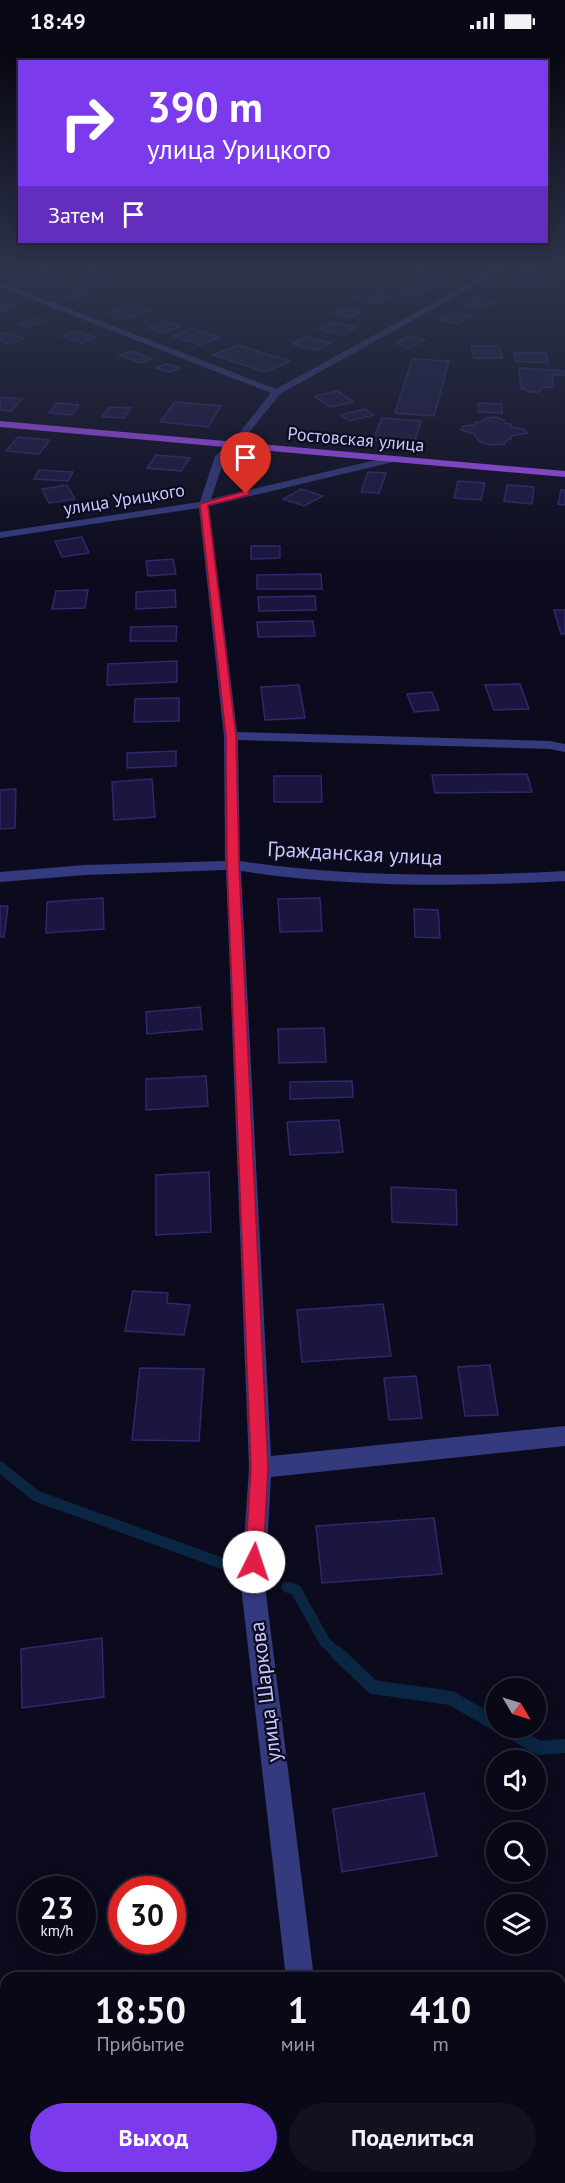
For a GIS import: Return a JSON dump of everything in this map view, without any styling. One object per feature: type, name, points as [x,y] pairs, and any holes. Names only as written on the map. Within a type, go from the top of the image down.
[{"type":"main road","name":"Ростовская улица","points":[[0,424],[565,474]]},
{"type":"street","points":[[217,369],[277,392],[319,369]]},
{"type":"street","name":"улица Шаркова","points":[[277,392],[236,444],[220,456],[204,504],[231,736],[233,865],[260,1468],[253,1586],[299,1972]]},
{"type":"street","name":"улица Урицкого","points":[[0,535],[204,504],[393,459]]},
{"type":"street","points":[[231,736],[550,745],[565,748]]},
{"type":"street","name":"Гражданская улица","points":[[0,877],[85,870],[233,865],[286,873],[480,881],[565,876]]},
{"type":"street","points":[[260,1468],[565,1436]]},
{"type":"building","points":[[159,369],[178,369],[170,372]]},
{"type":"building","points":[[256,369],[272,369],[265,372]]},
{"type":"building","points":[[409,369],[447,369],[434,416],[395,413]]},
{"type":"building","points":[[519,369],[565,371],[565,375],[552,375],[554,387],[543,387],[539,392],[530,392],[521,388]]},
{"type":"building","points":[[337,391],[354,402],[330,407],[314,396]]},
{"type":"building","points":[[0,397],[22,399],[11,411],[0,410]]},
{"type":"building","points":[[175,402],[221,406],[208,427],[160,422]]},
{"type":"building","points":[[57,403],[79,405],[72,415],[49,413]]},
{"type":"building","points":[[478,403],[502,404],[502,413],[478,412]]},
{"type":"building","points":[[109,407],[131,408],[124,418],[102,417]]},
{"type":"building","points":[[365,409],[374,415],[349,421],[340,415]]},
{"type":"building","points":[[496,417],[511,424],[511,427],[524,429],[527,433],[511,436],[511,439],[504,444],[493,445],[482,443],[475,437],[475,434],[461,430],[463,426],[476,425],[476,422],[481,422],[486,418]]},
{"type":"building","points":[[382,418],[421,421],[414,443],[373,440]]},
{"type":"building","points":[[18,437],[50,440],[39,454],[6,451]]},
{"type":"building","points":[[156,455],[190,458],[181,471],[147,468]]},
{"type":"building","points":[[39,470],[73,472],[68,481],[34,479]]},
{"type":"building","points":[[368,472],[386,473],[379,493],[361,492]]},
{"type":"building","points":[[458,481],[485,483],[481,500],[454,498]]},
{"type":"building","points":[[67,485],[75,499],[49,503],[42,489]]},
{"type":"building","points":[[507,485],[534,487],[532,504],[504,501]]},
{"type":"building","points":[[301,489],[323,496],[304,506],[283,499]]},
{"type":"building","points":[[561,490],[565,490],[565,505],[558,504]]},
{"type":"building","points":[[82,537],[89,553],[62,557],[55,541]]},
{"type":"building","points":[[251,546],[280,546],[280,558],[251,559]]},
{"type":"building","points":[[173,559],[176,574],[148,576],[146,561]]},
{"type":"building","points":[[321,574],[322,589],[257,589],[257,575]]},
{"type":"building","points":[[88,590],[85,608],[52,609],[56,591]]},
{"type":"building","points":[[175,590],[176,607],[136,609],[136,592]]},
{"type":"building","points":[[315,596],[316,610],[259,611],[258,597]]},
{"type":"building","points":[[554,610],[565,610],[565,634],[561,634]]},
{"type":"building","points":[[313,621],[315,636],[258,637],[257,622]]},
{"type":"building","points":[[177,626],[176,641],[130,641],[131,627]]},
{"type":"building","points":[[177,661],[177,682],[107,685],[108,664]]},
{"type":"building","points":[[520,684],[529,709],[494,710],[485,685]]},
{"type":"building","points":[[299,685],[305,718],[265,720],[261,687]]},
{"type":"building","points":[[432,692],[439,710],[414,712],[407,694]]},
{"type":"building","points":[[179,698],[179,721],[134,722],[135,699]]},
{"type":"building","points":[[176,751],[176,766],[127,768],[127,753]]},
{"type":"building","points":[[527,774],[532,792],[435,793],[432,775]]},
{"type":"building","points":[[274,776],[321,776],[322,802],[274,802]]},
{"type":"building","points":[[152,779],[155,817],[114,820],[112,782]]},
{"type":"building","points":[[16,789],[15,828],[0,829],[0,790]]},
{"type":"building","points":[[103,898],[104,929],[46,933],[47,902]]},
{"type":"building","points":[[320,898],[322,931],[280,932],[278,899]]},
{"type":"building","points":[[0,906],[8,906],[4,937],[0,937]]},
{"type":"building","points":[[414,909],[438,910],[440,938],[415,937]]},
{"type":"building","points":[[200,1007],[202,1029],[147,1034],[146,1012]]},
{"type":"building","points":[[324,1028],[326,1062],[279,1063],[278,1029]]},
{"type":"building","points":[[206,1076],[208,1106],[146,1110],[146,1079]]},
{"type":"building","points":[[352,1081],[353,1097],[290,1099],[290,1082]]},
{"type":"building","points":[[339,1120],[343,1152],[290,1155],[287,1122]]},
{"type":"building","points":[[209,1172],[211,1232],[156,1235],[156,1175]]},
{"type":"building","points":[[391,1187],[456,1190],[457,1225],[392,1222]]},
{"type":"building","points":[[133,1291],[168,1293],[167,1303],[190,1305],[184,1335],[125,1331]]},
{"type":"building","points":[[383,1304],[391,1356],[302,1362],[297,1310]]},
{"type":"building","points":[[490,1365],[498,1415],[465,1416],[458,1367]]},
{"type":"building","points":[[140,1368],[204,1369],[199,1441],[132,1440]]},
{"type":"building","points":[[416,1376],[422,1418],[389,1420],[384,1378]]},
{"type":"building","points":[[434,1518],[442,1574],[322,1583],[316,1526]]},
{"type":"building","points":[[102,1638],[104,1697],[22,1708],[21,1649]]},
{"type":"building","points":[[424,1793],[437,1856],[342,1872],[333,1809]]},
{"type":"waterway","points":[[0,1467],[36,1496],[221,1563]]},
{"type":"waterway","points":[[287,1587],[296,1590],[325,1642],[339,1655]]},
{"type":"waterway","points":[[337,1653],[373,1687],[451,1698],[486,1718]]},
{"type":"waterway","points":[[522,1738],[539,1748],[565,1746]]},
{"type":"route","points":[[246,494],[204,504],[231,736],[233,865],[260,1468],[254,1562]]}]
